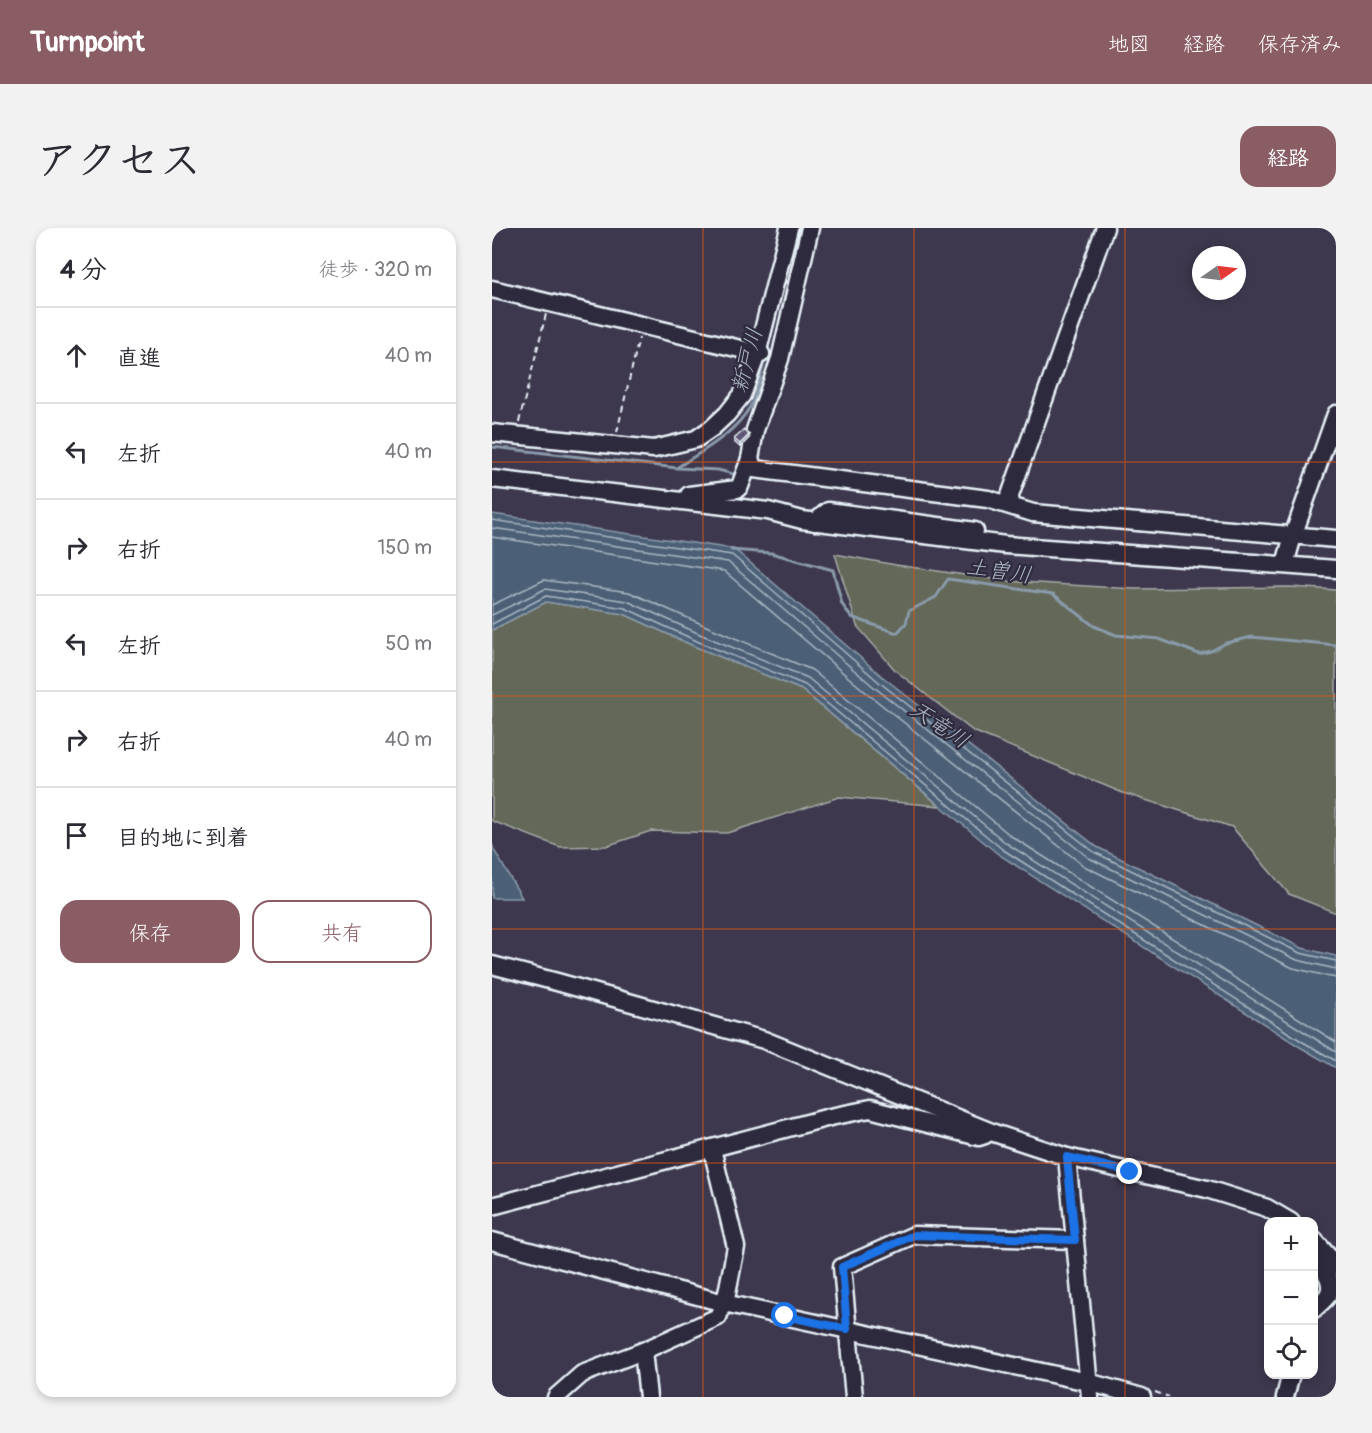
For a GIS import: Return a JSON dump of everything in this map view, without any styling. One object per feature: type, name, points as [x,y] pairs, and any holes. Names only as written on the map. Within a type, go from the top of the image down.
[{"type":"street","points":[[492,433],[654,449],[696,439],[727,414],[742,395],[759,354],[789,228]]},
{"type":"street","points":[[677,500],[683,495],[737,489],[745,471],[755,430],[780,359],[810,228]]},
{"type":"street","points":[[1008,504],[1105,228]]},
{"type":"street","points":[[492,289],[759,354]]},
{"type":"street","points":[[1289,547],[1336,414]]},
{"type":"street","points":[[745,471],[754,469],[988,499],[1033,513],[1289,547],[1336,569]]},
{"type":"street","points":[[492,480],[821,517],[1012,546],[1289,547],[1336,539]]},
{"type":"street","points":[[492,965],[764,1040],[994,1133],[1067,1157],[1207,1189],[1267,1208],[1284,1217]]},
{"type":"street","points":[[492,1206],[830,1117],[870,1109],[979,1137],[994,1133]]},
{"type":"street","points":[[556,1397],[582,1374],[643,1351],[718,1317],[724,1303],[736,1246],[712,1149]]},
{"type":"street","points":[[1067,1157],[1089,1389]]},
{"type":"street","points":[[854,1397],[842,1267],[914,1235],[1075,1240]]},
{"type":"street","points":[[492,1241],[724,1303],[847,1329],[1089,1389],[1142,1397]]},
{"type":"street","points":[[1318,1245],[1336,1265]]},
{"type":"street","points":[[1318,1261],[1329,1279],[1330,1286],[1328,1294],[1318,1305]]},
{"type":"street","points":[[643,1351],[648,1397]]},
{"type":"street","points":[[1285,1397],[1290,1379]]},
{"type":"path","points":[[516,435],[549,303]]},
{"type":"path","points":[[611,446],[618,430],[641,325]]},
{"type":"green space","points":[[835,554],[1006,581],[1134,589],[1290,587],[1336,590],[1336,913],[1289,894],[1232,827],[1123,793],[973,731],[896,671],[857,626]]},
{"type":"green space","points":[[546,602],[624,614],[696,647],[802,690],[940,806],[839,797],[727,833],[651,831],[606,846],[560,847],[492,821],[492,630]]},
{"type":"water","name":"天竜川","points":[[492,514],[734,549],[883,677],[1097,847],[1302,948],[1336,956],[1336,1068],[998,854],[802,690],[696,647],[624,614],[546,602],[492,630]]},
{"type":"water","points":[[492,843],[494,850],[522,898],[492,898]]},
{"type":"building","points":[[744,430],[749,435],[740,444],[734,439]]},
{"type":"waterway","name":"新戸川","points":[[767,351],[798,228]]},
{"type":"waterway","name":"新戸川","points":[[678,467],[718,441],[743,417],[755,395],[765,358]]},
{"type":"waterway","points":[[492,447],[677,468],[718,470],[737,475]]},
{"type":"waterway","points":[[750,477],[989,508],[1033,522],[1179,534]]},
{"type":"waterway","points":[[1255,540],[1284,543]]},
{"type":"waterway","points":[[1296,544],[1336,548]]},
{"type":"waterway","name":"土曽川","points":[[731,550],[771,553],[833,570],[842,604],[851,617],[897,633],[906,623],[909,611],[936,597],[948,579],[1053,594],[1094,626],[1116,635],[1159,639],[1199,654],[1226,643],[1252,637],[1336,645]]},
{"type":"route","points":[[785,1316],[847,1329],[842,1267],[914,1235],[1075,1240],[1067,1157],[1130,1172]]}]
